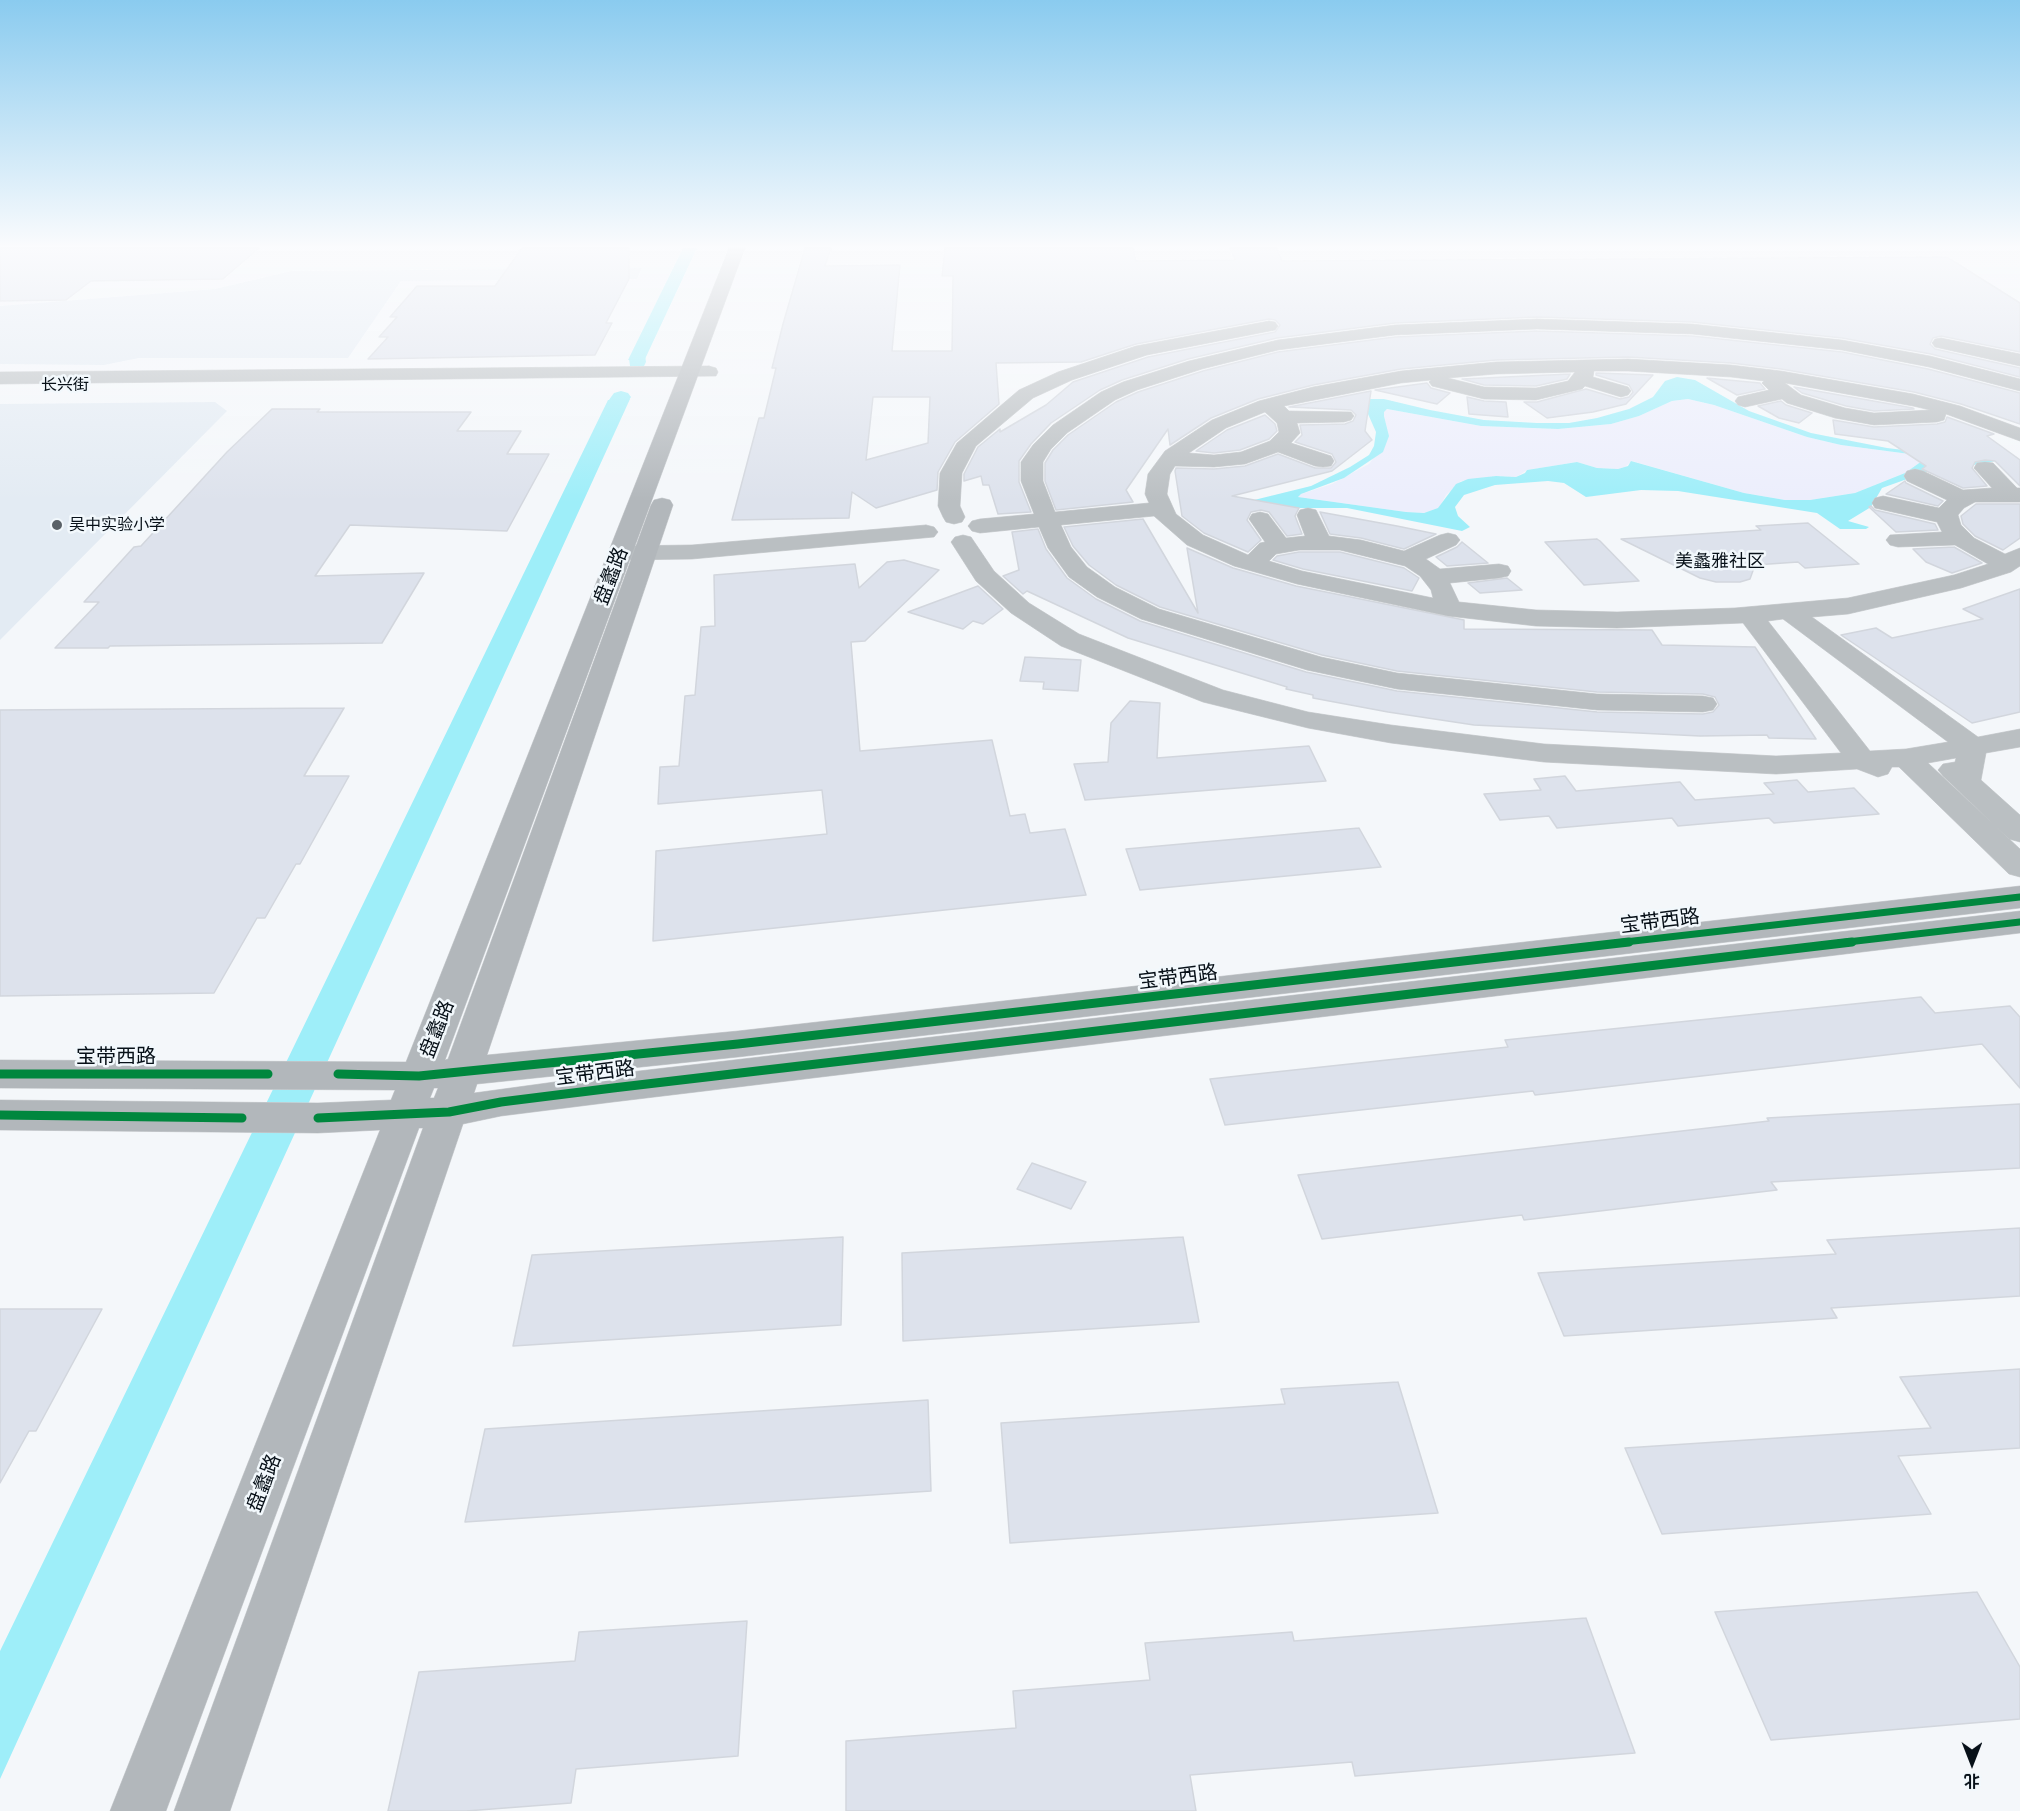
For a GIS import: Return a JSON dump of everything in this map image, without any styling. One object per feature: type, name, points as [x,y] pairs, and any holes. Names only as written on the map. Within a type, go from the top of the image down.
[{"type":"main road","name":"盘蠡路","points":[[698,376],[711,333]]},
{"type":"main road","name":"盘蠡路","points":[[202,1811],[449,1112],[633,553],[698,376],[717,333]]},
{"type":"main road","name":"盘蠡路","points":[[138,1811],[419,1076],[633,553]]},
{"type":"main road","name":"宝带西路","points":[[0,1074],[419,1076],[738,1044],[2020,897]]},
{"type":"main road","name":"宝带西路","points":[[0,1115],[318,1118],[449,1112],[501,1102],[602,1089],[2020,922]]},
{"type":"street","points":[[1236,333],[1143,350],[1065,376],[1026,394],[967,443],[951,473],[950,506],[965,528],[985,576],[1020,608],[1070,640],[1213,696],[1308,720],[1392,734],[1555,753],[1776,765],[1906,758],[2020,738]]},
{"type":"street","points":[[1370,333],[1317,338],[1239,354],[1161,375],[1108,396],[1082,412],[1043,445],[1032,462],[1032,481],[1060,548],[1078,572],[1106,592],[1150,614],[1316,664],[1396,681],[1597,702],[1703,704]]},
{"type":"street","points":[[1732,333],[1842,345],[1930,362],[2020,385]]},
{"type":"street","points":[[1924,339],[2020,360]]},
{"type":"street","points":[[1170,459],[1253,464],[1279,425],[1355,384],[1427,374],[1538,365],[1581,372],[1681,368],[1778,385],[1902,398],[1960,412],[2020,435]]},
{"type":"street","points":[[1427,374],[1444,385],[1448,394],[1513,403],[1575,385],[1581,372]]},
{"type":"street","points":[[1581,372],[1621,391]]},
{"type":"street","name":"长兴街","points":[[0,378],[698,376]]},
{"type":"street","name":"长兴街","points":[[0,386],[698,376]]},
{"type":"street","points":[[1745,401],[1778,385]]},
{"type":"street","points":[[1778,385],[1817,416],[1919,418],[1960,412]]},
{"type":"street","points":[[1554,391],[1581,406]]},
{"type":"street","points":[[1344,416],[1279,425],[1219,424],[1197,437],[1170,459],[1159,474],[1156,494],[1166,517],[1195,540],[1253,564],[1319,582],[1448,608],[1536,618],[1617,620],[1750,615],[1848,606],[1962,581],[2013,560]]},
{"type":"street","points":[[1869,418],[1883,436]]},
{"type":"street","points":[[1919,418],[1946,438]]},
{"type":"street","points":[[1279,425],[1324,435]]},
{"type":"street","points":[[1279,425],[1323,461]]},
{"type":"street","points":[[1208,461],[1216,485]]},
{"type":"street","points":[[1985,468],[2015,494]]},
{"type":"street","points":[[1915,476],[1963,499]]},
{"type":"street","points":[[2013,560],[1981,553],[1960,538],[1950,527],[1946,514],[1956,503],[1971,495],[2015,494]]},
{"type":"street","points":[[1883,503],[1947,517]]},
{"type":"street","points":[[633,553],[692,552],[926,532],[935,540],[965,528],[1162,509]]},
{"type":"street","points":[[1308,515],[1320,543]]},
{"type":"street","points":[[1260,519],[1280,546]]},
{"type":"street","points":[[1361,547],[1378,524]]},
{"type":"street","points":[[1898,540],[1960,538]]},
{"type":"street","points":[[1406,559],[1448,540]]},
{"type":"street","points":[[1253,564],[1268,548],[1280,546],[1340,543],[1361,547],[1406,559],[1429,571],[1443,590],[1448,608]]},
{"type":"street","points":[[1434,577],[1499,571]]},
{"type":"street","points":[[1789,612],[1973,747]]},
{"type":"street","points":[[1750,615],[1862,761],[1953,785]]},
{"type":"street","points":[[1953,785],[1973,747]]},
{"type":"street","points":[[1935,753],[1953,785],[2020,867]]},
{"type":"street","points":[[1906,758],[1953,785],[2020,832]]},
{"type":"shaded area","points":[[0,333],[366,333],[348,358],[139,358],[104,365],[0,364]]},
{"type":"shaded area","points":[[1688,399],[1714,405],[1807,437],[1841,445],[1917,455],[1922,461],[1905,473],[1855,493],[1810,500],[1785,500],[1744,493],[1632,461],[1618,469],[1597,468],[1577,462],[1527,470],[1516,477],[1496,476],[1461,481],[1446,495],[1439,508],[1424,513],[1298,497],[1332,484],[1369,464],[1389,436],[1384,416],[1387,409],[1481,426],[1558,429],[1611,424],[1639,416],[1672,401]]},
{"type":"shaded area","name":"吴中实验小学","points":[[215,402],[227,411],[0,640],[0,404]]},
{"type":"water","points":[[641,333],[657,333],[645,359],[628,360]]},
{"type":"water","points":[[1677,377],[1695,380],[1749,411],[1811,433],[1887,448],[1995,461],[1935,469],[1882,488],[1871,507],[1848,521],[1869,527],[1866,529],[1840,529],[1817,513],[1678,491],[1641,490],[1586,497],[1564,483],[1548,481],[1495,485],[1464,495],[1455,507],[1458,516],[1470,527],[1462,531],[1347,508],[1289,508],[1250,501],[1311,486],[1369,455],[1374,446],[1376,432],[1368,414],[1367,399],[1384,399],[1484,420],[1569,423],[1629,409],[1653,397],[1665,381]],"holes":[[[1688,399],[1714,405],[1807,437],[1841,445],[1917,455],[1922,461],[1905,473],[1855,493],[1810,500],[1785,500],[1744,493],[1631,461],[1628,466],[1618,469],[1597,468],[1577,462],[1527,470],[1516,477],[1496,476],[1468,479],[1456,484],[1438,508],[1424,513],[1298,497],[1344,478],[1383,452],[1389,436],[1384,416],[1387,409],[1481,426],[1558,429],[1611,424],[1639,416],[1672,401]]]},
{"type":"water","points":[[630,399],[0,1779],[0,1651],[608,400]]},
{"type":"building","points":[[383,333],[607,333],[595,355],[368,359],[388,337],[379,337]]},
{"type":"building","points":[[781,333],[894,333],[892,351],[952,351],[952,333],[1197,333],[1136,344],[1081,362],[996,363],[999,404],[955,442],[938,472],[937,490],[876,508],[852,492],[849,518],[732,520],[759,418],[764,418],[776,368],[772,368]],"holes":[[[873,397],[930,397],[928,443],[866,460]]]},
{"type":"building","points":[[1272,333],[1320,333],[1277,338],[1188,359],[1122,380],[1100,390],[1051,423],[1019,461],[1019,482],[1031,512],[998,514],[989,485],[983,485],[981,476],[964,481],[964,474],[978,447],[1000,429],[1000,432],[1046,405],[1073,382],[1148,357]]},
{"type":"building","points":[[1501,333],[1692,336],[1842,352],[1928,369],[2020,393],[2020,424],[1961,404],[1914,392],[1781,369],[1731,363],[1628,357],[1496,360],[1401,369],[1313,385],[1258,399],[1211,418],[1170,445],[1168,429],[1126,490],[1133,502],[1056,510],[1045,481],[1045,463],[1053,450],[1068,435],[1116,402],[1138,392],[1203,371],[1278,352],[1395,337]]},
{"type":"building","points":[[1791,333],[2020,333],[2020,352],[1941,336],[1933,338],[1930,344],[1935,349],[2020,368],[2020,377],[1931,354],[1842,338]]},
{"type":"building","points":[[1596,373],[1653,375],[1626,404],[1593,412],[1547,418],[1524,402],[1537,402],[1586,389],[1620,399],[1629,397],[1633,392],[1629,385],[1596,375]]},
{"type":"building","points":[[1570,374],[1567,379],[1536,386],[1484,385],[1462,379]]},
{"type":"building","points":[[1707,378],[1760,383],[1765,389],[1737,395]]},
{"type":"building","points":[[1427,383],[1431,388],[1450,393],[1437,404],[1375,390]]},
{"type":"building","points":[[1794,387],[1914,409],[1874,411],[1846,406],[1802,393]]},
{"type":"building","points":[[1371,391],[1365,431],[1372,440],[1332,471],[1232,496],[1299,508],[1295,516],[1302,534],[1287,536],[1269,512],[1261,510],[1251,512],[1247,520],[1261,540],[1248,552],[1204,533],[1182,516],[1176,468],[1214,469],[1245,466],[1278,454],[1315,468],[1331,468],[1336,462],[1332,454],[1295,442],[1302,435],[1300,425],[1345,424],[1353,421],[1356,415],[1351,410],[1289,407]]},
{"type":"building","points":[[1467,397],[1484,401],[1506,402],[1508,417],[1469,414]]},
{"type":"building","points":[[1781,401],[1786,405],[1812,413],[1799,423],[1779,418],[1758,406]]},
{"type":"building","points":[[272,409],[320,409],[317,412],[471,412],[457,431],[521,431],[507,454],[549,454],[507,531],[350,525],[315,576],[424,573],[382,643],[55,648],[99,602],[84,602],[134,547],[141,546],[227,452]]},
{"type":"building","points":[[1265,415],[1275,424],[1277,431],[1269,439],[1240,450],[1214,453],[1196,451],[1227,430]]},
{"type":"building","points":[[1947,417],[1994,434],[1987,436],[2020,460],[2020,486],[1995,461],[1985,460],[1975,462],[1972,468],[1987,486],[1963,488],[1922,469],[1926,466],[1888,441],[1835,434],[1833,420],[1874,427],[1937,424],[1945,422]]},
{"type":"building","points":[[1905,481],[1943,501],[1938,506],[1886,494]]},
{"type":"building","points":[[1976,504],[2020,504],[2020,538],[2003,550],[1975,536],[1963,524],[1961,516]]},
{"type":"building","points":[[1869,507],[1875,510],[1935,524],[1938,530],[1896,532]]},
{"type":"building","points":[[1320,512],[1436,534],[1404,549],[1361,538],[1330,534]]},
{"type":"building","points":[[1143,519],[1198,613],[1187,548],[1233,568],[1296,586],[1464,620],[1464,629],[1652,630],[1662,645],[1755,647],[1816,739],[1769,738],[1767,735],[1700,736],[1474,725],[1313,698],[1313,695],[1286,689],[1287,687],[1128,638],[1027,591],[1023,594],[1003,576],[1019,570],[1012,532],[1038,529],[1046,549],[1067,578],[1096,599],[1140,621],[1306,672],[1397,691],[1597,712],[1703,714],[1713,712],[1719,705],[1715,697],[1703,694],[1597,692],[1397,671],[1322,655],[1160,607],[1116,585],[1089,565],[1073,546],[1064,527]]},
{"type":"building","points":[[1808,523],[1859,564],[1805,568],[1798,562],[1755,565],[1750,579],[1740,582],[1716,582],[1700,578],[1621,539],[1761,530],[1756,526]]},
{"type":"building","points":[[1597,539],[1639,581],[1584,585],[1545,542]]},
{"type":"building","points":[[1462,542],[1488,563],[1447,566],[1436,557],[1457,547]]},
{"type":"building","points":[[1954,547],[1982,563],[1952,573],[1926,562],[1913,549]]},
{"type":"building","points":[[1299,552],[1340,552],[1404,568],[1419,578],[1412,591],[1303,569],[1273,560],[1277,556]]},
{"type":"building","points":[[904,560],[939,570],[865,641],[851,642],[860,751],[992,740],[1010,816],[1025,814],[1030,833],[1065,829],[1086,895],[653,941],[656,851],[827,834],[822,790],[658,804],[660,767],[679,766],[685,696],[695,695],[701,627],[715,626],[714,575],[855,564],[859,588],[887,562]]},
{"type":"building","points":[[1507,578],[1522,590],[1480,593],[1468,583]]},
{"type":"building","points":[[978,586],[1003,609],[983,624],[973,621],[963,629],[908,612]]},
{"type":"building","points":[[2020,589],[2020,712],[1972,723],[1841,635],[1876,628],[1892,638],[1983,619],[1963,609]]},
{"type":"building","points":[[1025,657],[1081,660],[1078,691],[1043,689],[1044,682],[1020,681]]},
{"type":"building","points":[[1130,701],[1160,703],[1157,758],[1309,746],[1326,781],[1085,800],[1074,764],[1108,762],[1111,723]]},
{"type":"building","points":[[344,708],[304,776],[349,776],[300,864],[296,864],[265,918],[257,918],[214,993],[0,996],[0,710]]},
{"type":"building","points":[[1565,776],[1576,791],[1680,782],[1695,800],[1774,794],[1764,783],[1797,780],[1808,792],[1854,788],[1879,814],[1774,823],[1769,818],[1678,826],[1672,818],[1557,828],[1549,816],[1500,820],[1484,794],[1541,790],[1534,779]]},
{"type":"building","points":[[1359,828],[1381,867],[1140,890],[1126,849]]},
{"type":"building","points":[[1921,997],[1935,1013],[2010,1006],[2020,1017],[2020,1088],[1982,1044],[1535,1095],[1533,1091],[1225,1125],[1210,1079],[1508,1047],[1505,1040]]},
{"type":"building","points":[[2020,1104],[2020,1168],[1771,1182],[1777,1190],[1524,1220],[1522,1215],[1322,1239],[1298,1175],[1769,1121],[1767,1118]]},
{"type":"building","points":[[1032,1163],[1086,1182],[1071,1209],[1017,1189]]},
{"type":"building","points":[[2020,1228],[2020,1296],[1831,1308],[1837,1318],[1564,1336],[1538,1273],[1836,1254],[1827,1240]]},
{"type":"building","points":[[843,1237],[841,1325],[513,1346],[532,1255]]},
{"type":"building","points":[[1183,1237],[1199,1322],[903,1341],[902,1253]]},
{"type":"building","points":[[0,1309],[102,1309],[36,1431],[29,1431],[0,1483]]},
{"type":"building","points":[[2020,1369],[2020,1448],[1898,1456],[1931,1514],[1662,1534],[1625,1448],[1931,1428],[1900,1377]]},
{"type":"building","points":[[1398,1382],[1438,1513],[1010,1543],[1001,1423],[1285,1404],[1281,1389]]},
{"type":"building","points":[[928,1400],[931,1491],[465,1522],[485,1429]]},
{"type":"building","points":[[1977,1592],[2020,1667],[2020,1719],[1771,1740],[1715,1612]]},
{"type":"building","points":[[1586,1618],[1635,1753],[1355,1776],[1352,1762],[1190,1775],[1196,1811],[846,1811],[846,1741],[1016,1728],[1013,1691],[1150,1680],[1145,1643],[1292,1632],[1294,1641]]},
{"type":"building","points":[[747,1621],[738,1756],[576,1769],[571,1803],[466,1811],[388,1811],[419,1672],[575,1661],[579,1632]]},
{"type":"cycle path","points":[[338,1074],[419,1076],[738,1044],[2020,897]]},
{"type":"cycle path","points":[[318,1118],[449,1112],[501,1102],[613,1088],[2020,922]]},
{"type":"cycle path","points":[[0,1074],[268,1074]]},
{"type":"cycle path","points":[[0,1115],[242,1118]]},
{"type":"place","name":"吴中实验小学","points":[[57,525]]},
{"type":"district","name":"美蠡雅社区","points":[[1720,561]]}]
